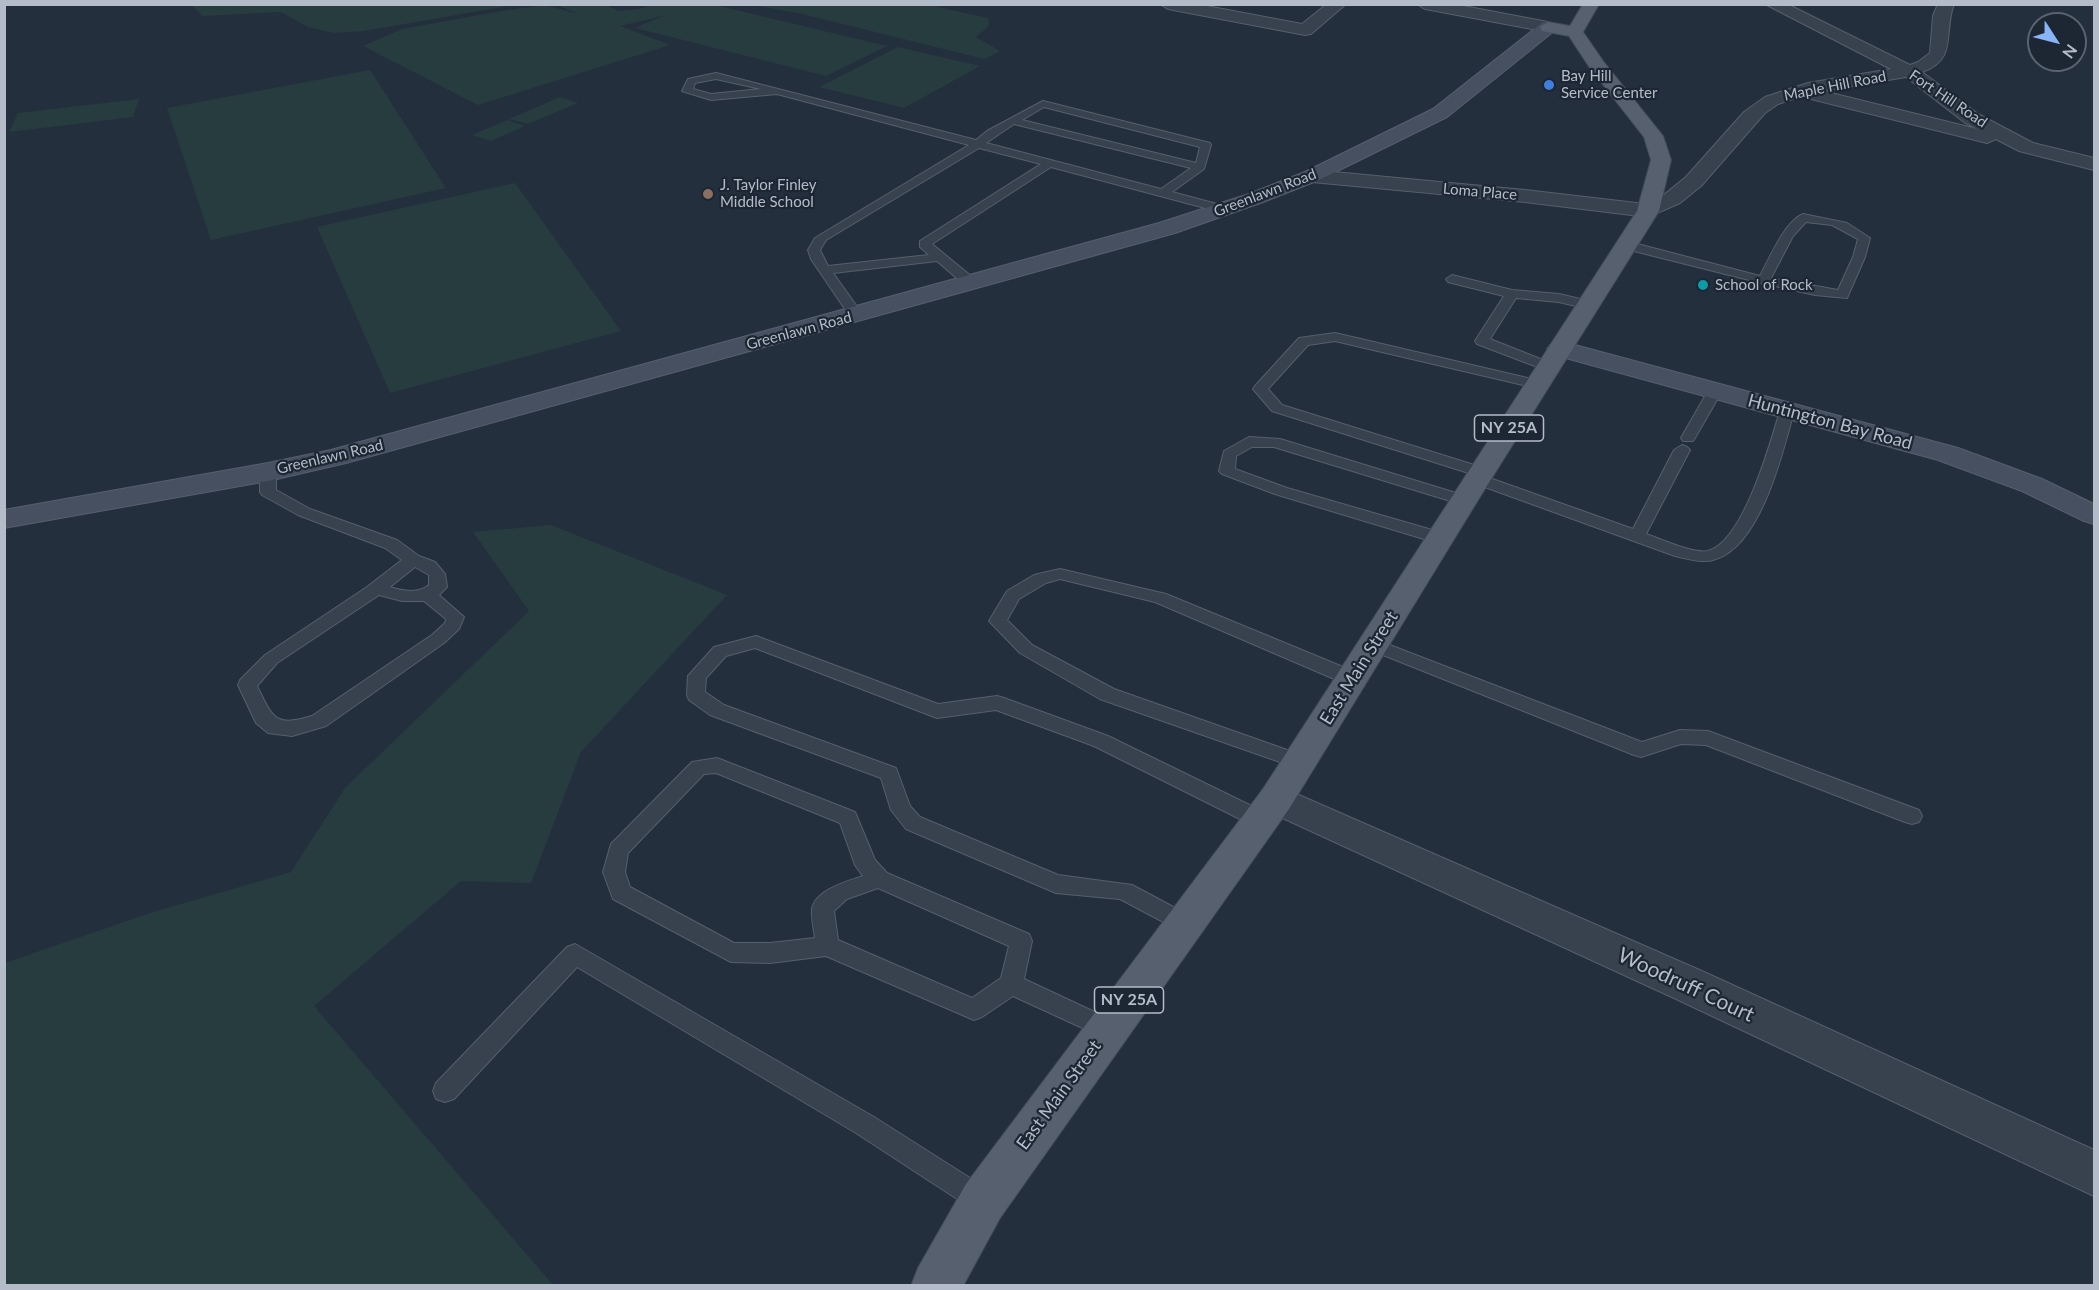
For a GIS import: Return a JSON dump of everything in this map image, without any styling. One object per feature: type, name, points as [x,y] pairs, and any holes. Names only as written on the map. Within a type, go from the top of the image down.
[{"type":"main road","points":[[1575,32],[1591,4]]},
{"type":"main road","points":[[1565,14],[1575,32]]},
{"type":"main road","name":"Greenlawn Road","points":[[4,519],[268,472],[405,439],[972,284],[1156,231],[1224,209],[1312,176],[1440,112],[1565,14]]},
{"type":"main road","name":"East Main Street","points":[[936,1286],[983,1201],[1186,925],[1300,762],[1648,212],[1659,174],[1660,160],[1653,136],[1596,64],[1575,32]]},
{"type":"main road","name":"Huntington Bay Road","points":[[1548,367],[1715,391],[1948,454],[2032,485],[2094,514]]},
{"type":"street","points":[[1168,4],[1305,30],[1338,4]]},
{"type":"street","points":[[1425,4],[1565,14]]},
{"type":"street","name":"Fort Hill Road","points":[[1773,4],[1909,71],[1971,118],[2026,147]]},
{"type":"street","name":"Maple Hill Road","points":[[1648,212],[1666,204],[1697,180],[1759,108],[1774,99],[1799,91],[1909,71],[1926,67],[1934,62],[1940,48],[1941,14],[1946,4]]},
{"type":"street","name":"Fort Hill Road","points":[[1799,91],[2094,165]]},
{"type":"street","name":"Loma Place","points":[[1312,176],[1525,196],[1648,212]]},
{"type":"street","name":"Woodruff Court","points":[[1268,809],[1689,985],[2094,1173]]},
{"type":"lane","points":[[776,91],[711,97],[687,92],[691,81],[716,76],[776,91],[978,144],[1051,162],[1224,209]]},
{"type":"lane","points":[[856,315],[824,270],[814,249],[821,238],[978,144],[991,133],[1043,104],[1206,145],[1200,167],[1164,192]]},
{"type":"lane","points":[[1013,121],[1200,167]]},
{"type":"lane","points":[[972,284],[924,244],[1051,162]]},
{"type":"lane","points":[[1626,245],[1764,280],[1804,290],[1842,295],[1859,257],[1864,238],[1853,228],[1836,221],[1803,218],[1788,235],[1764,280]]},
{"type":"lane","points":[[824,270],[940,257]]},
{"type":"lane","points":[[1452,279],[1512,294],[1559,298],[1588,305]]},
{"type":"lane","points":[[1512,294],[1482,341],[1548,367]]},
{"type":"lane","points":[[1548,367],[1457,366],[1335,337],[1305,340],[1260,388],[1277,408],[1398,444],[1474,484],[1681,552],[1710,556],[1722,550],[1742,528],[1763,487],[1787,411]]},
{"type":"lane","points":[[1636,536],[1715,391]]},
{"type":"lane","points":[[1440,538],[1281,491],[1227,471],[1229,454],[1249,442],[1275,442],[1416,487],[1474,484]]},
{"type":"lane","points":[[268,472],[268,492],[304,512],[391,544],[413,560],[429,566],[437,574],[438,587],[428,595],[390,594],[377,588]]},
{"type":"lane","points":[[413,560],[377,588],[271,659],[247,685],[263,718],[275,728],[292,729],[319,721],[438,639],[453,625],[455,617],[428,595]]},
{"type":"lane","points":[[1300,762],[1107,694],[1026,649],[998,621],[1013,595],[1040,579],[1060,574],[1160,598],[1353,679]]},
{"type":"lane","points":[[1186,925],[1124,891],[1056,884],[913,823],[901,810],[889,773],[717,710],[696,695],[697,676],[720,651],[756,642],[937,711],[997,703],[1101,741],[1268,809]]},
{"type":"lane","points":[[1374,645],[1641,750],[1680,737],[1708,738],[1912,816]]},
{"type":"lane","points":[[717,765],[848,818],[866,865],[879,879],[1021,941],[1011,984],[974,1010],[827,946],[770,954],[731,952],[621,893],[614,872],[618,850],[699,767],[717,765]]},
{"type":"lane","points":[[827,946],[823,908],[839,893],[879,879]]},
{"type":"lane","points":[[445,1091],[575,954],[865,1125],[983,1201]]},
{"type":"lane","points":[[1011,984],[1108,1029]]},
{"type":"green space","points":[[711,4],[887,46],[826,76],[635,28],[663,16],[620,26],[670,45],[478,105],[363,46],[402,29],[545,5],[578,14],[557,5],[606,5],[618,11],[651,5]]},
{"type":"green space","points":[[192,5],[514,5],[364,31],[334,33],[308,27],[281,12],[202,16]]},
{"type":"green space","points":[[753,5],[929,5],[988,18],[989,26],[976,37],[1000,51],[984,59],[802,14]]},
{"type":"green space","points":[[898,47],[980,66],[904,108],[819,87]]},
{"type":"green space","points":[[370,70],[446,188],[211,240],[167,108]]},
{"type":"green space","points":[[560,97],[578,103],[528,124],[509,119]]},
{"type":"green space","points":[[139,99],[133,117],[9,132],[18,113]]},
{"type":"green space","points":[[507,120],[525,126],[491,141],[472,135]]},
{"type":"green space","points":[[515,183],[621,331],[390,393],[317,227]]},
{"type":"green space","points":[[551,525],[727,595],[581,752],[531,883],[461,881],[314,1006],[553,1285],[5,1285],[5,963],[150,913],[291,872],[345,788],[529,611],[473,532]]},
{"type":"place","name":"Bay Hill Service Center","points":[[1549,85]]},
{"type":"place","name":"J. Taylor Finley Middle School","points":[[708,194]]},
{"type":"place","name":"School of Rock","points":[[1703,285]]}]
